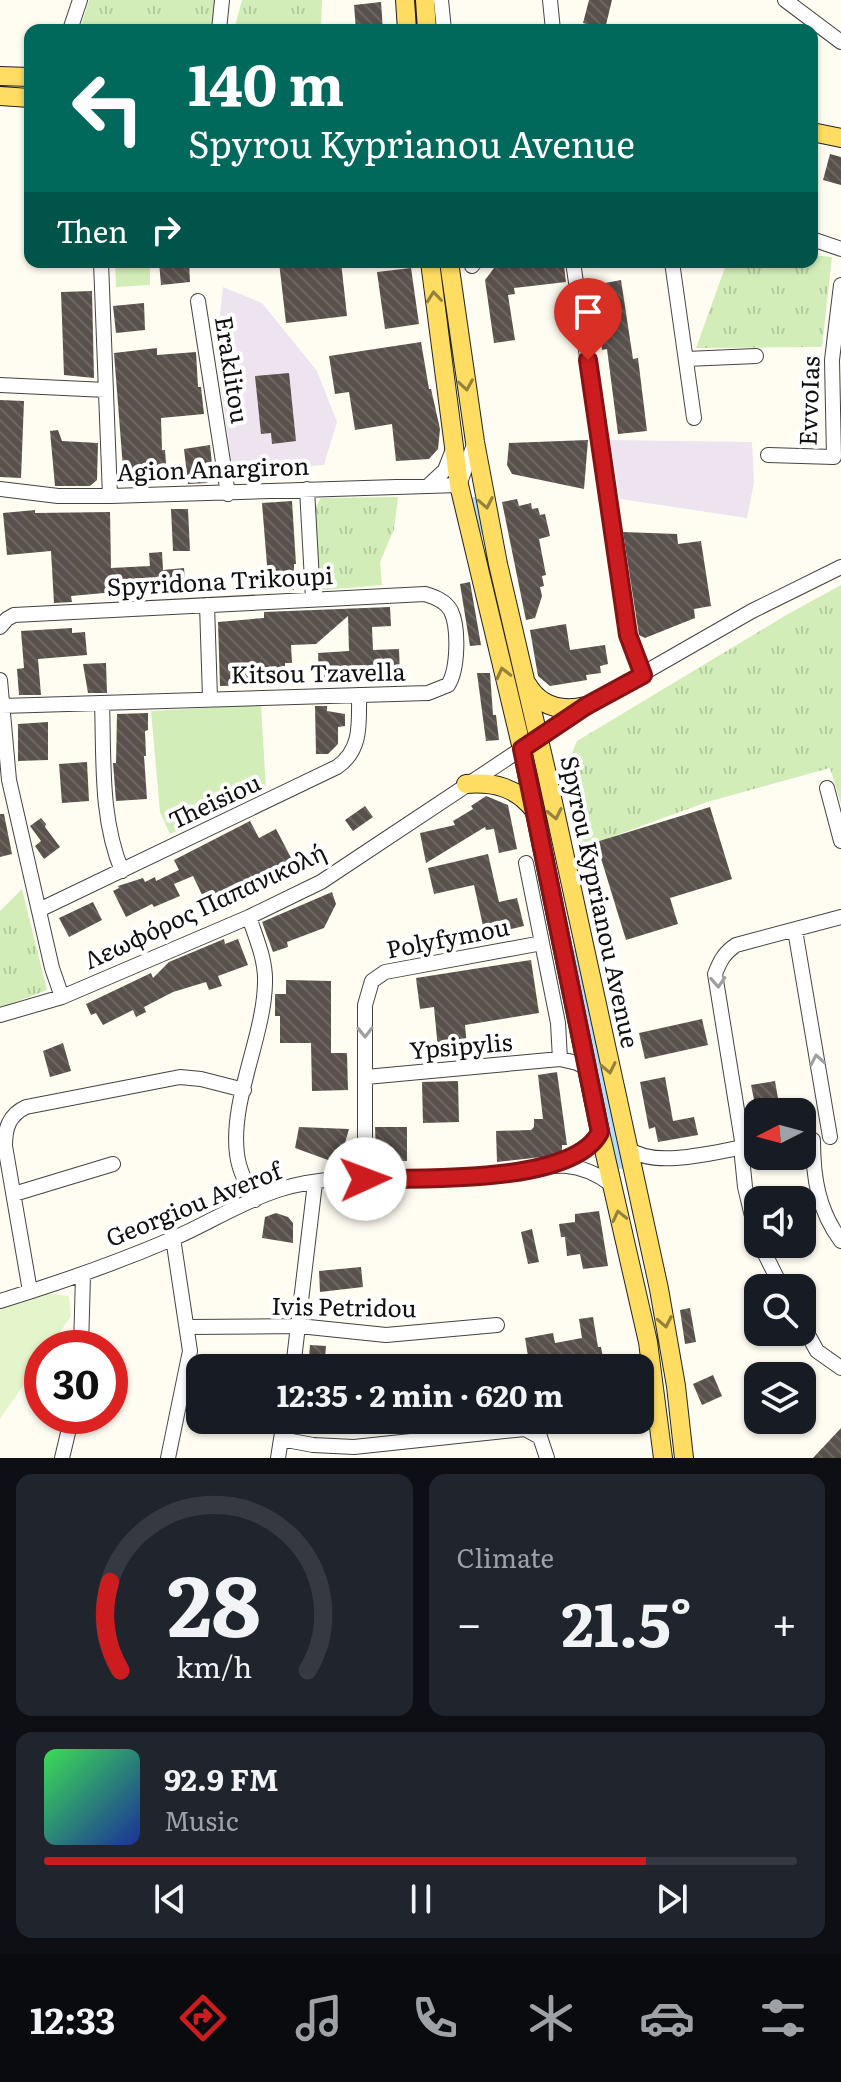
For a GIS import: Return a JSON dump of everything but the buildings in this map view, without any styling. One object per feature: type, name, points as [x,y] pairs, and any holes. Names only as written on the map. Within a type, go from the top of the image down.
[{"type":"main road","points":[[405,0],[407,24]]},
{"type":"main road","points":[[425,0],[427,24]]},
{"type":"main road","points":[[0,76],[24,77]]},
{"type":"main road","points":[[0,96],[24,98]]},
{"type":"main road","points":[[818,133],[841,138]]},
{"type":"main road","name":"Spyrou Kyprianou Avenue","points":[[431,268],[459,485],[522,749],[600,1132],[648,1342],[663,1458]]},
{"type":"main road","name":"Spyrou Kyprianou Avenue","points":[[450,268],[475,442],[498,564],[539,738],[668,1339],[684,1458]]},
{"type":"main road","points":[[526,681],[538,698],[551,706],[567,709],[586,706]]},
{"type":"main road","points":[[466,784],[481,783],[506,788],[521,795],[534,810]]},
{"type":"street","points":[[72,24],[80,0]]},
{"type":"street","points":[[220,24],[222,0]]},
{"type":"street","points":[[441,0],[443,24]]},
{"type":"street","points":[[550,0],[552,24]]},
{"type":"street","points":[[785,0],[817,24]]},
{"type":"street","points":[[818,25],[841,42]]},
{"type":"street","points":[[818,241],[841,249]]},
{"type":"street","points":[[101,268],[110,496]]},
{"type":"street","points":[[574,268],[628,635],[643,675]]},
{"type":"street","points":[[673,268],[694,418]]},
{"type":"street","name":"EvvoIas","points":[[768,455],[834,457],[832,360],[841,285]]},
{"type":"street","name":"Eraklitou","points":[[198,301],[228,494]]},
{"type":"street","points":[[686,359],[756,356]]},
{"type":"street","points":[[0,385],[106,390]]},
{"type":"street","points":[[459,485],[475,442]]},
{"type":"street","points":[[428,486],[445,470],[455,444]]},
{"type":"street","name":"Agion Anargiron","points":[[0,489],[58,496],[110,496],[459,485]]},
{"type":"street","points":[[307,489],[313,599]]},
{"type":"street","name":"Λεωφόρος Παπανικολή","points":[[0,1015],[62,997],[249,917],[321,882],[586,706],[723,626],[841,567]]},
{"type":"street","name":"Spyridona Trikoupi","points":[[0,627],[14,615],[425,594],[445,603]]},
{"type":"street","name":"Kitsou Tzavella","points":[[2,706],[428,693],[448,685],[456,666],[454,621],[445,603]]},
{"type":"street","points":[[207,605],[210,698]]},
{"type":"street","points":[[0,680],[9,780],[52,968],[62,997]]},
{"type":"street","name":"Theisiou","points":[[39,910],[344,763],[355,748],[358,735],[359,695]]},
{"type":"street","points":[[102,703],[106,812],[113,849],[122,871]]},
{"type":"street","points":[[827,788],[841,841]]},
{"type":"street","points":[[523,873],[542,943],[558,1023],[560,1059]]},
{"type":"street","points":[[249,917],[263,964],[265,987],[237,1130],[236,1154],[240,1171],[255,1200]]},
{"type":"street","points":[[744,1130],[715,974],[725,952],[736,945],[841,917]]},
{"type":"street","points":[[795,930],[836,1136],[816,1139]]},
{"type":"street","name":"Polyfymou","points":[[365,1179],[365,1005],[368,987],[375,976],[542,943]]},
{"type":"street","name":"Ypsipylis","points":[[366,1077],[560,1059],[587,1068]]},
{"type":"street","points":[[30,1291],[5,1134],[8,1122],[17,1111],[180,1077],[244,1090]]},
{"type":"street","name":"Georgiou Averof","points":[[554,1165],[586,1151],[595,1143],[600,1132]]},
{"type":"street","points":[[627,1148],[639,1156],[658,1160],[744,1146]]},
{"type":"street","points":[[635,1183],[642,1170],[658,1160]]},
{"type":"street","points":[[14,1194],[113,1164]]},
{"type":"street","name":"Georgiou Averof","points":[[0,1301],[83,1275],[277,1190],[365,1179],[480,1176],[554,1165],[589,1170],[612,1185]]},
{"type":"street","points":[[812,1170],[826,1217],[841,1241]]},
{"type":"street","points":[[295,1354],[315,1183]]},
{"type":"street","points":[[168,1458],[190,1351],[173,1238]]},
{"type":"street","points":[[81,1330],[83,1275]]},
{"type":"street","name":"Ivis Petridou","points":[[188,1327],[299,1326],[386,1335],[497,1325]]},
{"type":"street","points":[[814,1346],[831,1363],[841,1368]]},
{"type":"street","points":[[281,1439],[378,1452],[525,1429],[540,1437],[547,1458]]},
{"type":"street","points":[[62,1458],[68,1434]]},
{"type":"street","points":[[278,1458],[282,1434]]},
{"type":"shaded area","points":[[223,287],[262,303],[317,371],[337,422],[324,465],[233,473],[216,351]]},
{"type":"shaded area","points":[[610,440],[752,442],[754,483],[747,518],[620,499]]},
{"type":"green space","points":[[89,0],[217,0],[213,24],[82,24]]},
{"type":"green space","points":[[242,0],[322,0],[321,24],[236,24]]},
{"type":"green space","points":[[818,256],[832,257],[822,347],[696,348],[725,268],[818,268]]},
{"type":"green space","points":[[115,268],[150,268],[150,285],[116,287]]},
{"type":"green space","points":[[398,497],[394,529],[380,562],[382,585],[323,590],[316,578],[313,511],[321,498]]},
{"type":"green space","points":[[841,585],[841,804],[830,768],[707,802],[584,847],[565,770],[577,741]]},
{"type":"green space","points":[[261,705],[266,789],[170,834],[160,812],[151,711]]},
{"type":"green space","points":[[22,889],[47,990],[0,1008],[0,911]]},
{"type":"green space","points":[[42,1293],[69,1296],[71,1316],[61,1330],[24,1330],[24,1384],[0,1419],[0,1307]]},
{"type":"waterway","points":[[475,507],[479,524]]},
{"type":"waterway","points":[[578,958],[622,1159]]},
{"type":"route","points":[[365,1179],[480,1176],[554,1165],[586,1151],[595,1143],[600,1132],[522,749],[586,706],[643,675],[628,635],[588,360]]}]
